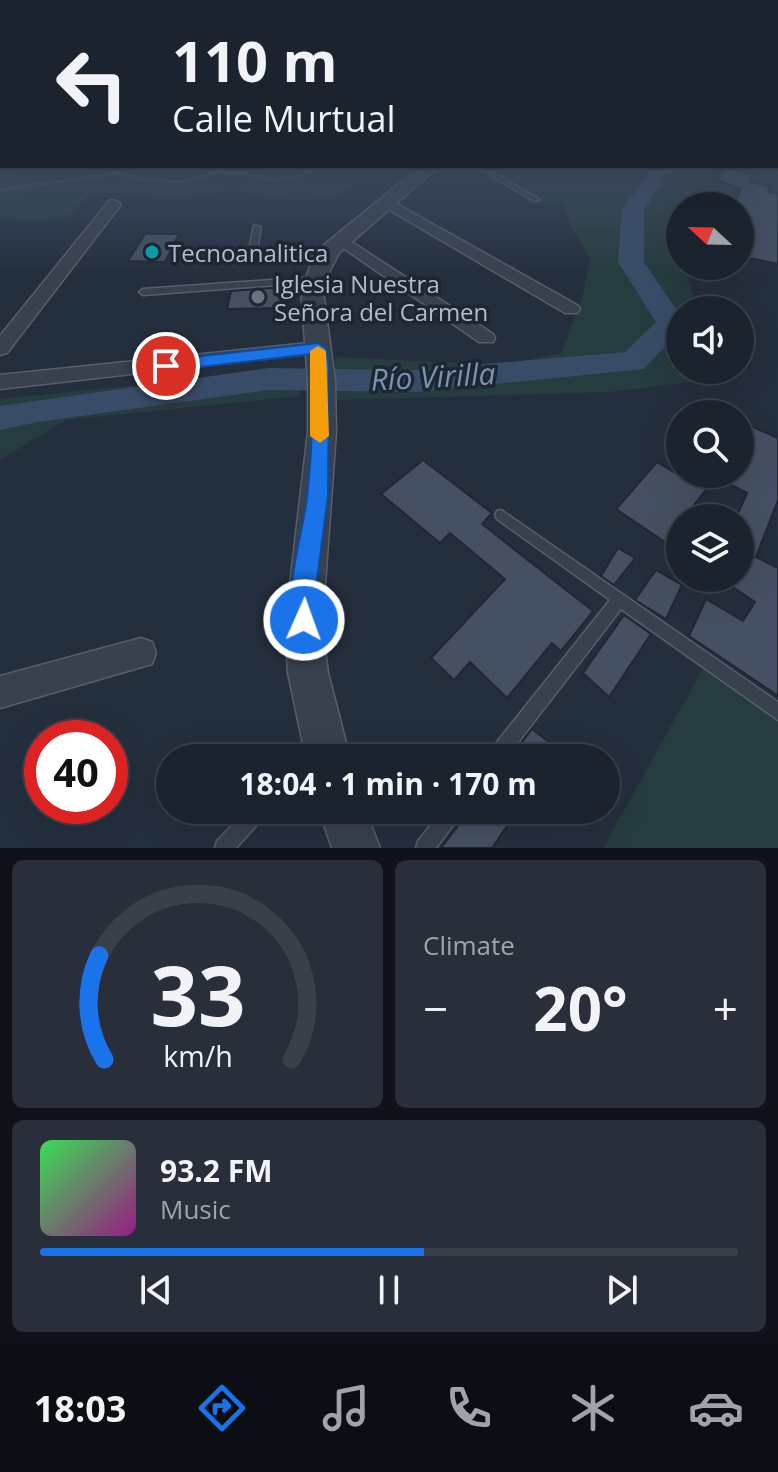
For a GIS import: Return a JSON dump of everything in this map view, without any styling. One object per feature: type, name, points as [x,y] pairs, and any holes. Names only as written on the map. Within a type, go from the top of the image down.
[{"type":"street","points":[[319,744],[304,644],[303,595],[317,496],[320,416],[319,358],[310,298],[319,264],[334,247],[395,197]]},
{"type":"street","points":[[388,203],[571,309]]},
{"type":"street","points":[[0,349],[114,204]]},
{"type":"street","points":[[334,247],[486,338]]},
{"type":"street","points":[[0,382],[319,358]]},
{"type":"street","points":[[0,692],[141,653]]},
{"type":"street","points":[[347,824],[356,848]]},
{"type":"lane","points":[[530,197],[536,200]]},
{"type":"lane","points":[[257,227],[253,251],[266,257],[334,247]]},
{"type":"lane","points":[[143,292],[314,280]]},
{"type":"lane","points":[[501,515],[778,712]]},
{"type":"lane","points":[[506,744],[619,600]]},
{"type":"lane","points":[[224,848],[246,824]]},
{"type":"lane","points":[[425,848],[443,824]]},
{"type":"green space","points":[[0,197],[87,197],[68,218],[29,221],[0,218]]},
{"type":"green space","points":[[272,197],[339,197],[339,197],[297,200]]},
{"type":"green space","points":[[536,197],[666,197],[666,280],[688,280],[694,296],[666,296],[666,384],[674,384],[609,392],[334,400],[335,357],[500,365],[561,353],[582,298],[590,259],[570,224],[565,205],[548,203]]},
{"type":"green space","points":[[296,369],[300,396],[66,420],[0,460],[0,399]]},
{"type":"green space","points":[[703,668],[778,722],[778,848],[603,848],[616,824],[620,824],[620,817]]},
{"type":"building","points":[[754,197],[778,197],[778,264],[754,259]]},
{"type":"building","name":"Tecnoanalitica","points":[[145,234],[179,234],[165,262],[128,261]]},
{"type":"building","name":"Iglesia Nuestra Señora del Carmen","points":[[287,287],[285,308],[227,309],[231,291]]},
{"type":"building","points":[[754,427],[778,438],[778,500],[756,557],[778,568],[778,696],[689,636],[706,599],[743,621],[755,602],[740,592],[754,592],[754,504],[742,504],[747,493],[737,488],[754,488]]},
{"type":"building","points":[[423,460],[492,513],[482,524],[593,611],[561,651],[552,643],[507,698],[470,662],[454,680],[431,658],[505,579],[450,533],[440,543],[381,494]]},
{"type":"building","points":[[657,462],[666,467],[666,488],[707,488],[695,504],[666,504],[665,542],[616,509]]},
{"type":"building","points":[[618,548],[635,558],[614,585],[601,576]]},
{"type":"building","points":[[656,570],[666,576],[666,592],[679,592],[666,619],[635,600]]},
{"type":"building","points":[[624,615],[651,634],[609,697],[583,673]]},
{"type":"building","points":[[532,729],[551,744],[521,744]]},
{"type":"building","points":[[459,824],[508,824],[492,848],[441,848]]},
{"type":"waterway","name":"Río Virilla","points":[[0,418],[38,410],[269,379],[415,381],[633,362],[671,323],[631,262],[633,210],[642,197]]},
{"type":"slow traffic","points":[[318,351],[321,367],[320,436]]},
{"type":"place","name":"Tecnoanalitica","points":[[152,252]]},
{"type":"place","name":"Iglesia Nuestra Señora del Carmen","points":[[258,297]]},
{"type":"route","points":[[166,366],[318,348],[321,367],[317,496],[303,595],[304,620]]}]
